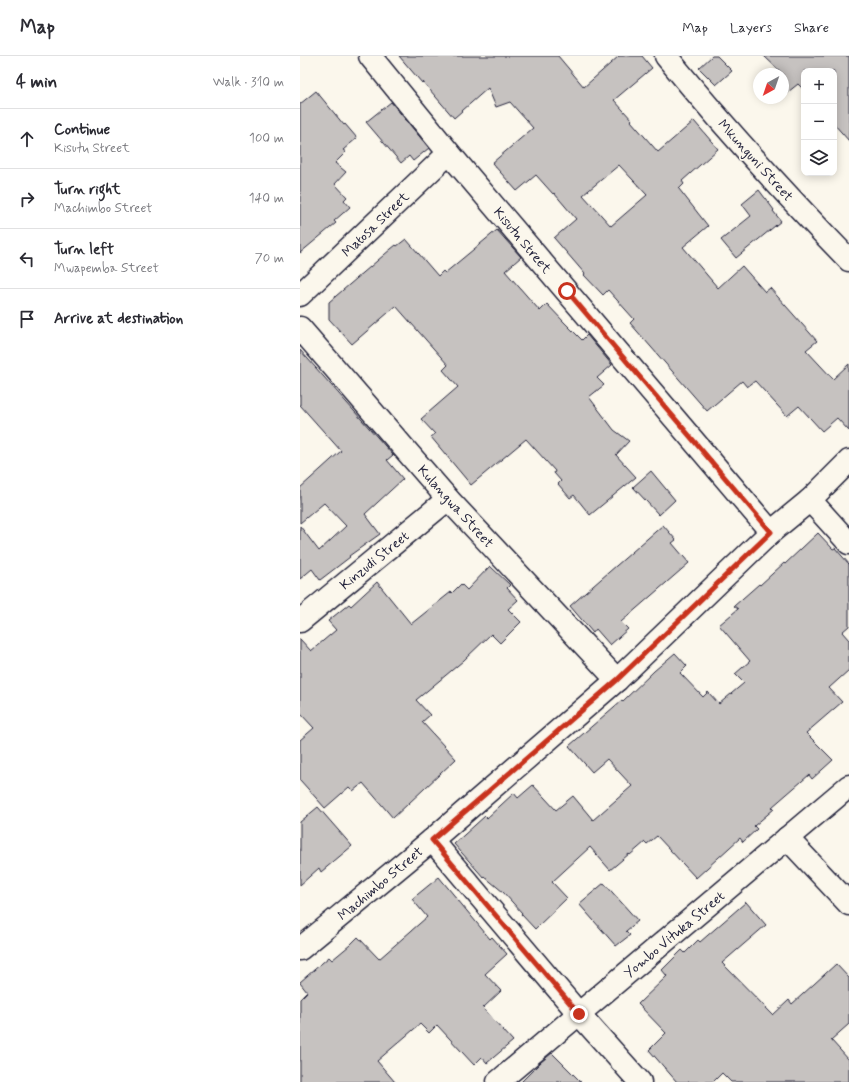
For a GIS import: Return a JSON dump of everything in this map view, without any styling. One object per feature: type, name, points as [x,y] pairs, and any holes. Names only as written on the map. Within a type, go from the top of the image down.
[{"type":"street","name":"Kisutu Street","points":[[370,56],[450,153],[771,532]]},
{"type":"street","name":"Mkunguni Street","points":[[666,56],[709,108],[813,223],[849,260]]},
{"type":"street","name":"Matosa Street","points":[[300,295],[450,153]]},
{"type":"street","name":"Kulangwa Street","points":[[300,328],[448,499],[617,680]]},
{"type":"street","name":"Machimbo Street","points":[[300,949],[432,840],[617,680],[771,532],[810,500],[849,461]]},
{"type":"street","name":"Kinzudi Street","points":[[300,621],[448,499]]},
{"type":"street","points":[[810,500],[849,543]]},
{"type":"street","name":"Yombo Vituka Street","points":[[498,1082],[849,786]]},
{"type":"street","points":[[787,838],[849,904]]},
{"type":"street","points":[[432,840],[579,1014],[640,1082]]},
{"type":"building","points":[[399,56],[558,56],[584,87],[619,56],[642,56],[652,68],[614,100],[632,120],[631,121],[658,152],[694,121],[718,149],[682,181],[684,184],[679,189],[708,226],[683,247],[718,288],[742,266],[765,292],[770,288],[817,341],[806,350],[833,379],[849,364],[849,431],[837,418],[822,431],[799,406],[787,416],[755,381],[747,387],[742,381],[707,411],[630,323],[634,319],[608,290],[603,295],[584,275],[585,274],[554,238],[576,219],[554,193],[553,194],[536,175],[517,191],[492,163],[533,128],[510,102],[496,107],[488,88],[454,118],[423,82],[422,83]],"holes":[[[619,165],[647,195],[611,226],[583,195]]]},
{"type":"building","points":[[712,56],[717,56],[732,71],[716,85],[699,68]]},
{"type":"building","points":[[764,56],[849,56],[849,141],[837,127],[837,68],[801,68],[801,87],[798,84],[789,91],[789,68],[777,68]]},
{"type":"building","points":[[316,91],[344,125],[345,124],[357,138],[343,150],[346,152],[335,163],[346,172],[335,184],[347,197],[344,200],[350,207],[334,221],[336,223],[300,253],[300,104]]},
{"type":"building","points":[[391,102],[429,148],[413,161],[409,156],[401,163],[366,122]]},
{"type":"building","points":[[759,190],[781,221],[736,258],[721,240],[751,216],[742,204]]},
{"type":"building","points":[[497,230],[521,257],[505,271],[540,311],[547,304],[582,340],[587,335],[612,365],[597,378],[604,385],[589,397],[614,430],[629,441],[616,455],[636,477],[590,515],[574,495],[570,498],[558,484],[561,481],[554,473],[555,471],[526,439],[471,485],[431,437],[435,434],[421,419],[458,387],[443,370],[448,365],[396,306],[352,344],[329,319],[329,302],[391,249],[406,239],[438,276],[443,271],[445,273]]},
{"type":"building","points":[[300,350],[393,455],[387,460],[403,479],[365,514],[380,534],[349,556],[350,557],[320,580],[312,569],[300,579],[300,526],[319,551],[346,526],[324,503],[300,523],[300,488],[341,451],[300,405]]},
{"type":"building","points":[[651,471],[675,500],[659,515],[633,487]]},
{"type":"building","points":[[663,525],[676,540],[672,543],[689,563],[621,622],[628,629],[610,645],[596,629],[593,633],[570,606]]},
{"type":"building","points":[[818,533],[833,549],[835,548],[849,564],[849,626],[842,632],[849,640],[849,670],[829,688],[842,702],[806,733],[833,760],[812,779],[809,775],[772,807],[774,809],[754,826],[757,829],[743,842],[740,838],[696,878],[657,836],[647,844],[645,842],[610,870],[590,847],[552,882],[567,898],[535,929],[503,892],[485,877],[484,878],[454,844],[485,816],[487,818],[514,793],[518,798],[533,785],[556,810],[573,796],[593,820],[632,786],[607,759],[592,772],[569,746],[622,700],[623,701],[675,653],[687,666],[680,673],[703,697],[708,692],[719,704],[744,683],[735,674],[750,661],[719,625],[738,609],[734,606],[784,563],[785,564]]},
{"type":"building","points":[[490,566],[510,585],[507,588],[518,600],[508,609],[521,622],[500,643],[491,634],[463,661],[416,700],[430,715],[422,722],[456,759],[393,818],[363,783],[353,791],[349,787],[325,808],[300,780],[300,740],[314,728],[300,713],[300,639],[311,651],[336,630],[328,621],[349,604],[351,606],[377,582],[411,624],[451,592],[452,593],[461,584],[467,590]]},
{"type":"building","points":[[318,807],[352,846],[321,872],[319,868],[300,885],[300,822]]},
{"type":"building","points":[[439,877],[490,939],[492,937],[507,954],[485,974],[501,991],[483,1008],[513,1041],[487,1063],[482,1057],[474,1065],[437,1025],[429,1033],[420,1024],[377,1061],[395,1082],[300,1082],[300,999],[307,992],[300,982],[329,957],[332,960],[358,937],[379,959],[427,917],[412,899]]},
{"type":"building","points":[[604,883],[638,921],[626,931],[630,935],[616,946],[579,904]]},
{"type":"building","points":[[746,902],[766,925],[722,963],[773,1015],[789,1000],[792,1004],[836,964],[849,978],[849,1024],[831,1040],[849,1060],[849,1082],[731,1082],[722,1073],[713,1082],[677,1082],[649,1050],[666,1033],[638,1004],[667,976],[662,970],[682,950],[685,953],[698,940],[700,942]]},
{"type":"building","points":[[552,1053],[581,1082],[521,1082],[541,1062]]},
{"type":"route","points":[[567,291],[771,532],[617,680],[432,840],[579,1014]]}]
